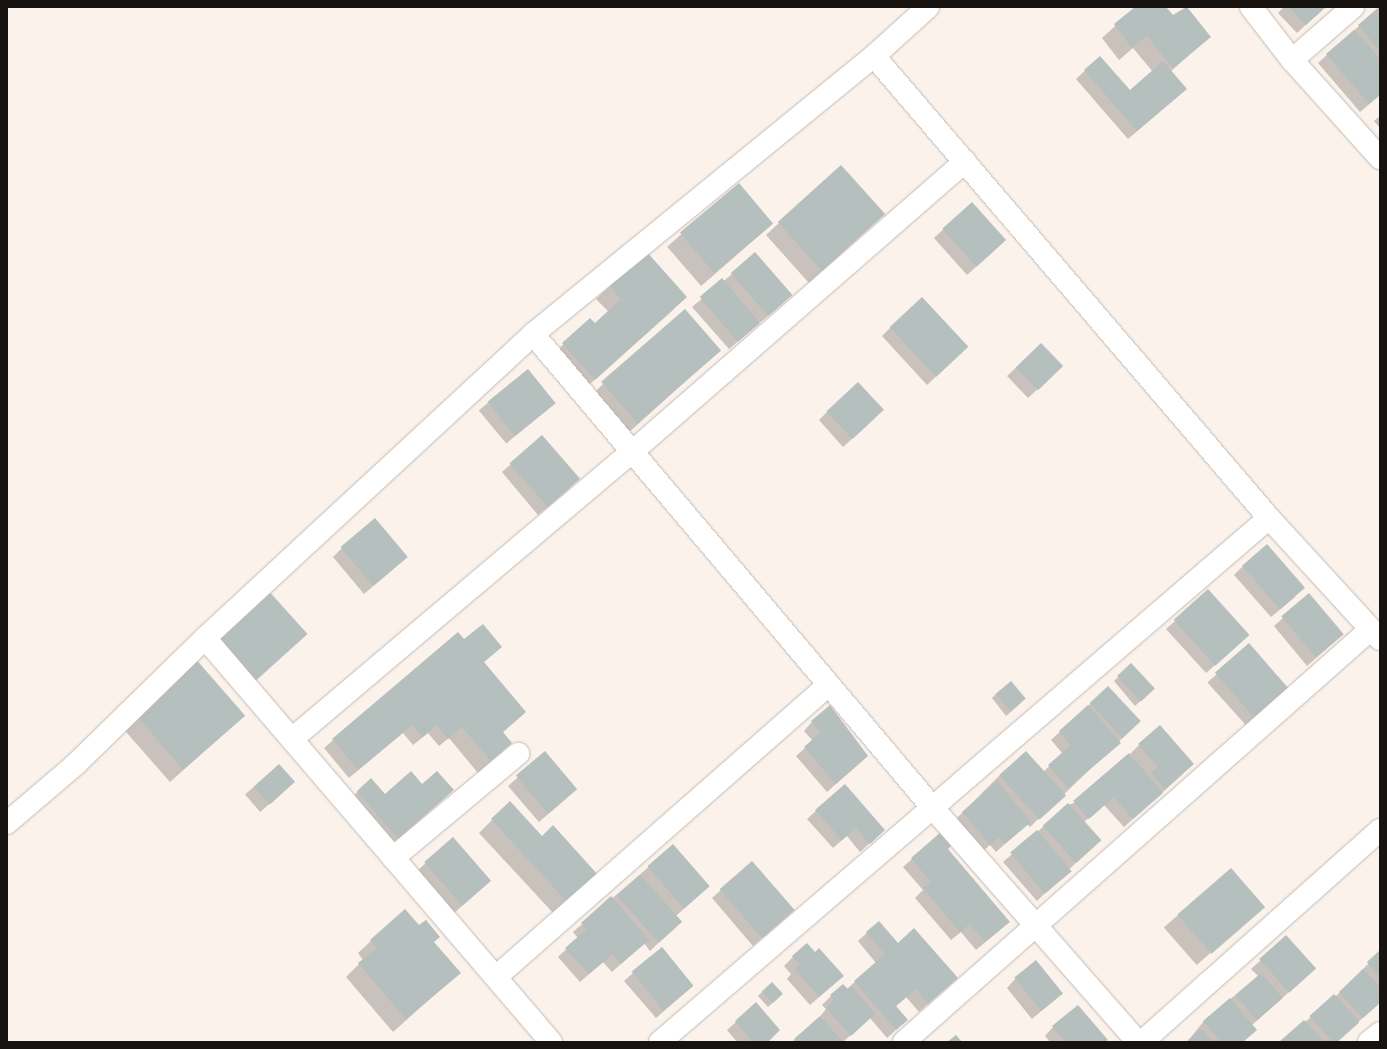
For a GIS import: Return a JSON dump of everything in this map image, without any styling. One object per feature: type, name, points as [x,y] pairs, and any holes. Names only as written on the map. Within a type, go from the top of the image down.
[{"type":"street","points":[[7,823],[76,764],[205,638],[533,334],[874,56],[928,7]]},
{"type":"street","points":[[1251,7],[1292,60],[1380,158]]},
{"type":"street","points":[[1292,60],[1353,7]]},
{"type":"street","points":[[874,56],[1269,518],[1376,634],[904,1042]]},
{"type":"street","points":[[292,738],[632,452],[965,161]]},
{"type":"street","points":[[533,334],[932,807],[1138,1042]]},
{"type":"street","points":[[660,1042],[1269,518]]},
{"type":"street","points":[[205,638],[551,1042]]},
{"type":"street","points":[[496,976],[828,685]]},
{"type":"street","points":[[393,858],[518,754]]},
{"type":"street","points":[[1142,1042],[1380,830]]},
{"type":"street","points":[[1369,1042],[1380,1033]]},
{"type":"building","points":[[1135,7],[1166,7],[1173,15],[1187,7],[1211,37],[1173,68],[1147,36],[1132,48],[1114,24]]},
{"type":"building","points":[[1289,7],[1326,7],[1306,25]]},
{"type":"building","points":[[1380,7],[1380,51],[1358,25]]},
{"type":"building","points":[[1354,30],[1380,59],[1380,95],[1369,104],[1326,54]]},
{"type":"building","points":[[1100,56],[1130,90],[1163,61],[1187,89],[1137,131],[1084,70]]},
{"type":"building","points":[[841,165],[885,214],[822,271],[778,222]]},
{"type":"building","points":[[739,183],[773,224],[714,273],[680,232]]},
{"type":"building","points":[[972,202],[1006,240],[976,267],[942,229]]},
{"type":"building","points":[[646,251],[687,297],[595,380],[562,343],[590,318],[595,323],[621,299],[609,285]]},
{"type":"building","points":[[755,252],[792,295],[768,316],[731,273]]},
{"type":"building","points":[[722,278],[760,323],[738,342],[700,297]]},
{"type":"building","points":[[922,297],[968,347],[936,377],[890,327]]},
{"type":"building","points":[[685,309],[721,351],[637,423],[601,382]]},
{"type":"building","points":[[1041,343],[1063,366],[1038,390],[1016,367]]},
{"type":"building","points":[[528,369],[556,403],[515,436],[488,402]]},
{"type":"building","points":[[858,382],[884,410],[852,439],[827,411]]},
{"type":"building","points":[[542,435],[580,479],[548,507],[510,463]]},
{"type":"building","points":[[375,518],[408,557],[373,586],[341,547]]},
{"type":"building","points":[[1267,544],[1305,588],[1280,609],[1242,566]]},
{"type":"building","points":[[266,588],[307,634],[255,681],[214,635]]},
{"type":"building","points":[[1208,589],[1249,635],[1215,666],[1174,620]]},
{"type":"building","points":[[1309,593],[1344,634],[1316,658],[1281,616]]},
{"type":"building","points":[[483,624],[502,647],[484,662],[526,712],[503,732],[512,743],[491,761],[462,727],[448,739],[437,725],[423,737],[412,725],[358,770],[332,739],[458,632],[464,639]]},
{"type":"building","points":[[1249,643],[1289,689],[1255,719],[1215,673]]},
{"type":"building","points":[[194,657],[245,716],[183,770],[132,711]]},
{"type":"building","points":[[1131,663],[1155,689],[1141,702],[1117,676]]},
{"type":"building","points":[[1011,681],[1026,699],[1010,711],[996,694]]},
{"type":"building","points":[[1108,686],[1141,721],[1122,738],[1090,703]]},
{"type":"building","points":[[830,705],[868,756],[836,784],[804,747],[821,732],[811,721]]},
{"type":"building","points":[[1088,705],[1121,743],[1068,788],[1048,765],[1071,745],[1059,731]]},
{"type":"building","points":[[1160,725],[1194,764],[1165,789],[1151,773],[1158,767],[1138,744]]},
{"type":"building","points":[[545,751],[577,789],[548,814],[516,775]]},
{"type":"building","points":[[1026,751],[1066,796],[1039,820],[999,775]]},
{"type":"building","points":[[1129,753],[1163,793],[1133,819],[1114,797],[1089,819],[1073,801]]},
{"type":"building","points":[[279,764],[295,782],[270,805],[254,787]]},
{"type":"building","points":[[411,771],[422,784],[437,771],[454,790],[398,839],[357,791],[371,778],[385,794]]},
{"type":"building","points":[[997,781],[1031,822],[1005,844],[999,837],[990,845],[962,812]]},
{"type":"building","points":[[845,784],[885,830],[870,844],[856,828],[842,840],[815,810]]},
{"type":"building","points":[[510,801],[542,836],[553,825],[598,875],[568,903],[491,819]]},
{"type":"building","points":[[1068,803],[1101,840],[1076,863],[1043,826]]},
{"type":"building","points":[[1037,830],[1072,871],[1045,894],[1010,852]]},
{"type":"building","points":[[941,832],[952,845],[948,849],[1010,922],[985,942],[970,924],[960,932],[923,888],[931,882],[911,858]]},
{"type":"building","points":[[453,837],[491,881],[462,906],[424,862]]},
{"type":"building","points":[[673,844],[710,886],[684,909],[647,866]]},
{"type":"building","points":[[752,861],[795,910],[762,938],[720,889]]},
{"type":"building","points":[[1231,868],[1265,907],[1212,954],[1177,915]]},
{"type":"building","points":[[640,875],[682,922],[659,943],[617,896]]},
{"type":"building","points":[[611,896],[649,940],[621,964],[613,954],[589,974],[565,948],[587,929],[581,923]]},
{"type":"building","points":[[405,909],[419,925],[426,920],[440,937],[434,942],[461,973],[406,1019],[358,963],[377,948],[370,940]]},
{"type":"building","points":[[879,921],[898,943],[914,928],[958,978],[928,1004],[916,989],[896,1006],[908,1020],[896,1030],[854,981],[885,954],[866,932]]},
{"type":"building","points":[[1286,935],[1316,968],[1289,993],[1259,959]]},
{"type":"building","points":[[807,943],[815,952],[819,948],[844,976],[819,997],[795,969],[800,965],[792,956]]},
{"type":"building","points":[[662,947],[693,986],[663,1010],[632,972]]},
{"type":"building","points":[[1380,950],[1380,977],[1367,962]]},
{"type":"building","points":[[1036,960],[1063,993],[1041,1011],[1014,978]]},
{"type":"building","points":[[1363,969],[1380,987],[1380,1003],[1363,1018],[1339,992]]},
{"type":"building","points":[[1261,973],[1283,998],[1257,1020],[1235,995]]},
{"type":"building","points":[[772,982],[783,994],[773,1003],[762,992]]},
{"type":"building","points":[[843,984],[848,989],[851,986],[875,1014],[851,1036],[826,1008],[834,1000],[830,995]]},
{"type":"building","points":[[1334,994],[1359,1022],[1337,1042],[1333,1042],[1309,1016]]},
{"type":"building","points":[[1230,998],[1257,1030],[1243,1042],[1221,1042],[1203,1021]]},
{"type":"building","points":[[756,1002],[780,1030],[768,1042],[753,1042],[735,1021]]},
{"type":"building","points":[[1078,1005],[1108,1040],[1105,1042],[1066,1042],[1052,1026]]},
{"type":"building","points":[[820,1016],[843,1042],[797,1042],[794,1039]]},
{"type":"building","points":[[1304,1020],[1324,1042],[1279,1042]]},
{"type":"building","points":[[1201,1029],[1212,1042],[1186,1042]]},
{"type":"building","points":[[956,1035],[962,1042],[947,1042]]}]
